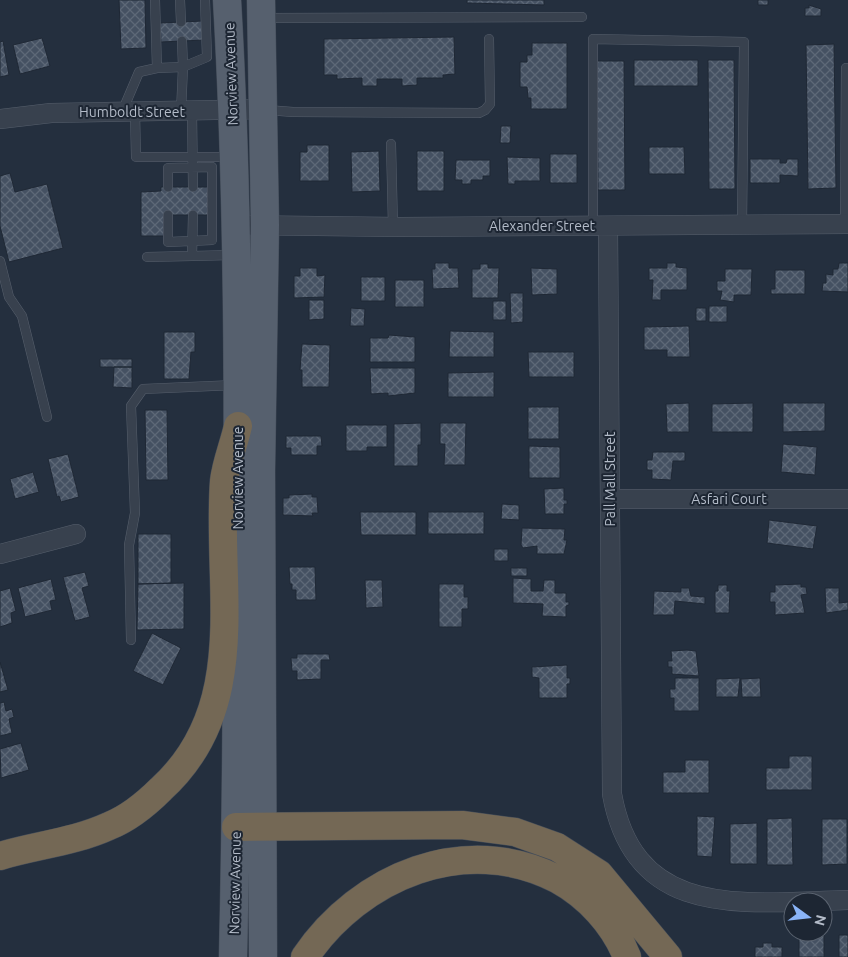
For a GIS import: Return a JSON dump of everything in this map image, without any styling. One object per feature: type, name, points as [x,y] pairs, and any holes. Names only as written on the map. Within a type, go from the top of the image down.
[{"type":"highway","points":[[0,856],[81,838],[111,826],[131,814],[169,782],[196,747],[214,704],[224,655],[224,480],[238,426]]},
{"type":"highway","points":[[249,826],[462,824],[515,832],[538,839],[572,855],[599,874],[620,896],[668,957]]},
{"type":"highway","points":[[305,957],[326,929],[341,914],[380,886],[436,864],[476,860],[515,863],[564,883],[592,904],[615,934],[627,957]]},
{"type":"main road","name":"Norview Avenue","points":[[227,0],[219,56],[233,110],[238,426],[249,826],[263,957]]},
{"type":"main road","name":"Norview Avenue","points":[[233,957],[249,826],[261,470],[265,225],[261,9]]},
{"type":"street","name":"Humboldt Street","points":[[0,119],[51,113],[187,112],[264,109]]},
{"type":"street","name":"Alexander Street","points":[[235,225],[393,227],[847,224]]},
{"type":"street","name":"Pall Mall Street","points":[[600,226],[610,499],[612,794],[621,829],[632,850],[662,880],[678,889],[703,898],[725,902],[848,900]]},
{"type":"street","name":"Asfari Court","points":[[610,499],[848,498]]},
{"type":"street","points":[[0,554],[76,534]]},
{"type":"lane","points":[[155,0],[157,68]]},
{"type":"lane","points":[[180,0],[181,22]]},
{"type":"lane","points":[[205,0],[219,56],[182,67],[157,68],[139,72],[128,112],[136,157],[234,157]]},
{"type":"lane","points":[[261,9],[582,17]]},
{"type":"lane","points":[[600,226],[593,39],[744,42],[742,225]]},
{"type":"lane","points":[[264,109],[293,112],[479,113],[490,104],[489,40]]},
{"type":"lane","points":[[182,41],[182,67],[193,157],[193,187]]},
{"type":"lane","points":[[847,224],[846,68],[848,68]]},
{"type":"lane","points":[[391,144],[393,227]]},
{"type":"lane","points":[[168,187],[168,168],[212,167],[212,240],[168,242],[168,215]]},
{"type":"lane","points":[[192,256],[193,215]]},
{"type":"lane","points":[[147,257],[236,255]]},
{"type":"lane","points":[[0,262],[9,297],[22,316],[47,417]]},
{"type":"lane","points":[[131,640],[129,544],[135,513],[131,406],[143,389],[238,385]]},
{"type":"building","points":[[119,0],[145,0],[146,48],[121,49]]},
{"type":"building","points":[[467,0],[544,0],[544,5],[467,3]]},
{"type":"building","points":[[758,0],[768,0],[768,5],[758,5]]},
{"type":"building","points":[[809,5],[821,9],[821,16],[805,16],[805,8],[809,8]]},
{"type":"building","points":[[203,21],[204,40],[161,42],[160,23]]},
{"type":"building","points":[[454,37],[455,74],[443,75],[443,78],[417,78],[417,85],[402,86],[402,79],[377,79],[377,86],[362,86],[362,78],[337,79],[337,75],[324,75],[324,39]]},
{"type":"building","points":[[42,38],[50,66],[20,74],[13,45]]},
{"type":"building","points":[[3,41],[9,75],[0,77],[0,42]]},
{"type":"building","points":[[532,43],[567,43],[567,109],[531,109],[531,98],[528,98],[527,87],[520,87],[520,62],[527,62],[527,55],[532,55]]},
{"type":"building","points":[[834,44],[836,188],[808,189],[806,45]]},
{"type":"building","points":[[634,60],[698,60],[698,86],[634,86]]},
{"type":"building","points":[[708,60],[734,60],[735,189],[709,189]]},
{"type":"building","points":[[597,61],[624,61],[625,190],[598,190]]},
{"type":"building","points":[[501,126],[511,126],[510,143],[500,143]]},
{"type":"building","points":[[307,145],[329,145],[329,181],[300,181],[300,152],[307,152]]},
{"type":"building","points":[[649,147],[684,147],[685,174],[649,174]]},
{"type":"building","points":[[379,151],[380,191],[352,192],[351,152]]},
{"type":"building","points":[[417,151],[444,151],[444,191],[417,191]]},
{"type":"building","points":[[550,154],[577,154],[577,183],[550,183]]},
{"type":"building","points":[[507,157],[540,158],[540,181],[515,181],[515,184],[508,184]]},
{"type":"building","points":[[750,159],[780,159],[780,163],[786,163],[787,159],[798,159],[798,176],[780,175],[780,183],[750,183]]},
{"type":"building","points":[[456,160],[490,160],[490,176],[483,176],[483,180],[471,180],[471,184],[462,184],[462,180],[455,180]]},
{"type":"building","points":[[10,173],[15,192],[47,184],[63,248],[9,262],[0,226],[0,176]]},
{"type":"building","points":[[161,187],[210,187],[211,215],[164,215],[164,236],[141,236],[141,192],[161,191]]},
{"type":"building","points":[[435,263],[449,263],[449,268],[458,268],[459,288],[433,289],[432,269],[435,269]]},
{"type":"building","points":[[667,263],[676,263],[676,267],[687,268],[687,290],[661,290],[661,300],[652,300],[653,280],[649,280],[649,268],[667,268]]},
{"type":"building","points":[[839,263],[848,263],[848,292],[822,291],[823,283],[826,283],[826,274],[833,275],[833,269],[838,269]]},
{"type":"building","points":[[480,264],[488,264],[488,268],[499,268],[498,298],[472,298],[472,269],[480,269]]},
{"type":"building","points":[[300,268],[317,268],[317,276],[325,275],[324,297],[294,298],[294,276],[300,276]]},
{"type":"building","points":[[531,268],[557,269],[557,294],[532,295]]},
{"type":"building","points":[[725,269],[752,269],[751,295],[734,295],[734,302],[720,300],[722,291],[717,291],[717,281],[725,281]]},
{"type":"building","points":[[775,270],[805,270],[805,294],[771,294],[771,289],[775,289]]},
{"type":"building","points":[[361,277],[385,277],[385,301],[361,301]]},
{"type":"building","points":[[395,280],[424,280],[424,307],[395,307]]},
{"type":"building","points":[[510,293],[523,293],[523,322],[511,323]]},
{"type":"building","points":[[309,300],[324,300],[324,319],[309,320]]},
{"type":"building","points":[[493,301],[506,301],[506,320],[493,320]]},
{"type":"building","points":[[709,306],[727,306],[727,322],[709,322]]},
{"type":"building","points":[[351,308],[365,309],[364,326],[350,326]]},
{"type":"building","points":[[696,308],[706,308],[706,321],[696,321]]},
{"type":"building","points":[[689,326],[690,357],[667,357],[667,350],[644,350],[644,327]]},
{"type":"building","points":[[450,331],[494,332],[494,357],[449,357]]},
{"type":"building","points":[[164,332],[195,332],[195,352],[191,352],[189,379],[164,379]]},
{"type":"building","points":[[389,335],[415,337],[415,362],[370,362],[370,338],[388,338]]},
{"type":"building","points":[[302,344],[330,345],[329,387],[302,387],[302,370],[300,370]]},
{"type":"building","points":[[528,352],[574,352],[574,377],[529,377]]},
{"type":"building","points":[[100,359],[132,359],[132,367],[100,367]]},
{"type":"building","points":[[114,367],[132,367],[132,388],[113,387]]},
{"type":"building","points":[[370,368],[415,368],[415,393],[388,396],[388,393],[371,394]]},
{"type":"building","points":[[494,372],[494,397],[448,397],[448,373]]},
{"type":"building","points":[[689,403],[689,432],[667,432],[666,404]]},
{"type":"building","points":[[753,403],[753,432],[712,432],[712,404]]},
{"type":"building","points":[[783,403],[825,403],[825,431],[783,432]]},
{"type":"building","points":[[528,407],[559,407],[559,439],[528,439]]},
{"type":"building","points":[[145,410],[167,410],[168,480],[146,480]]},
{"type":"building","points":[[421,423],[421,445],[418,445],[418,466],[394,466],[394,424]]},
{"type":"building","points":[[440,423],[466,423],[465,465],[444,465],[445,444],[440,444]]},
{"type":"building","points":[[346,425],[387,425],[387,447],[367,447],[367,451],[346,451]]},
{"type":"building","points":[[286,436],[321,436],[322,446],[317,446],[317,455],[291,455],[291,448],[286,448]]},
{"type":"building","points":[[783,444],[817,447],[815,475],[781,472]]},
{"type":"building","points":[[529,446],[560,447],[560,478],[529,478]]},
{"type":"building","points":[[653,452],[685,452],[685,461],[673,461],[671,480],[652,479],[652,470],[647,470],[647,460],[652,460]]},
{"type":"building","points":[[68,454],[79,497],[61,502],[59,496],[57,497],[48,459]]},
{"type":"building","points":[[33,472],[39,492],[15,499],[10,479]]},
{"type":"building","points":[[564,488],[564,500],[567,500],[567,504],[564,504],[564,514],[545,514],[544,489]]},
{"type":"building","points":[[312,494],[312,497],[317,497],[318,513],[312,513],[313,516],[283,515],[283,498],[289,498],[289,495]]},
{"type":"building","points":[[502,504],[519,505],[519,520],[501,519]]},
{"type":"building","points":[[360,512],[416,512],[416,535],[361,535]]},
{"type":"building","points":[[428,512],[484,512],[484,534],[428,534]]},
{"type":"building","points":[[769,520],[817,526],[813,549],[767,543]]},
{"type":"building","points":[[522,528],[565,529],[564,540],[567,540],[564,554],[537,554],[537,546],[523,548],[521,545]]},
{"type":"building","points":[[138,534],[171,534],[171,583],[138,584]]},
{"type":"building","points":[[494,549],[508,549],[508,561],[494,561]]},
{"type":"building","points":[[289,567],[315,567],[316,600],[296,600],[296,590],[292,590],[292,584],[290,584]]},
{"type":"building","points":[[511,568],[527,568],[527,576],[511,576]]},
{"type":"building","points":[[85,572],[89,586],[82,588],[90,617],[75,621],[63,577]]},
{"type":"building","points":[[513,578],[531,579],[531,591],[543,591],[544,580],[555,580],[555,593],[566,593],[566,602],[569,602],[569,605],[566,606],[566,617],[542,616],[543,604],[513,603]]},
{"type":"building","points":[[51,579],[56,600],[50,601],[52,610],[25,617],[18,588]]},
{"type":"building","points":[[365,580],[382,580],[383,607],[366,608]]},
{"type":"building","points":[[184,583],[184,629],[137,630],[138,584]]},
{"type":"building","points":[[439,584],[464,584],[464,597],[468,597],[468,609],[462,609],[462,627],[439,627]]},
{"type":"building","points":[[801,584],[801,587],[806,587],[807,594],[801,595],[805,613],[775,615],[775,602],[770,602],[770,592],[775,592],[775,585]]},
{"type":"building","points":[[718,585],[727,585],[727,591],[730,591],[729,613],[715,613],[715,591],[718,591]]},
{"type":"building","points":[[10,588],[16,611],[11,613],[12,623],[0,627],[0,591]]},
{"type":"building","points":[[681,588],[689,588],[691,596],[705,597],[705,604],[675,601],[674,615],[653,615],[654,591],[681,592]]},
{"type":"building","points":[[825,588],[839,588],[839,603],[848,602],[848,610],[826,613]]},
{"type":"building","points":[[152,633],[181,648],[163,685],[133,671]]},
{"type":"building","points":[[671,651],[696,651],[699,676],[672,674],[672,667],[668,667],[668,661],[672,661]]},
{"type":"building","points":[[297,654],[329,654],[330,660],[321,660],[321,679],[297,680],[297,671],[292,671],[291,658],[297,658]]},
{"type":"building","points":[[0,662],[8,690],[0,692]]},
{"type":"building","points":[[567,665],[567,678],[570,678],[570,684],[567,684],[567,698],[539,698],[539,678],[532,677],[532,667]]},
{"type":"building","points":[[675,678],[699,678],[699,711],[674,711],[674,698],[670,698],[670,689],[675,689]]},
{"type":"building","points":[[740,678],[738,697],[716,697],[716,679]]},
{"type":"building","points":[[760,678],[761,697],[742,697],[741,679]]},
{"type":"building","points":[[4,702],[6,711],[12,709],[14,717],[9,719],[12,733],[0,736],[0,703]]},
{"type":"building","points":[[21,743],[29,770],[1,778],[0,749]]},
{"type":"building","points":[[789,756],[812,756],[812,790],[766,790],[766,768],[789,768]]},
{"type":"building","points":[[685,760],[709,760],[709,793],[663,793],[663,772],[685,772]]},
{"type":"building","points":[[697,816],[715,817],[712,857],[697,856]]},
{"type":"building","points":[[792,818],[793,865],[767,865],[767,819]]},
{"type":"building","points":[[822,819],[847,819],[847,864],[822,865]]},
{"type":"building","points":[[757,823],[757,864],[730,864],[730,824]]},
{"type":"building","points":[[839,935],[848,935],[848,957],[839,957]]},
{"type":"building","points":[[799,942],[824,942],[824,957],[799,957]]},
{"type":"building","points":[[763,943],[772,943],[772,947],[782,947],[782,957],[755,957],[755,947],[763,947]]}]
